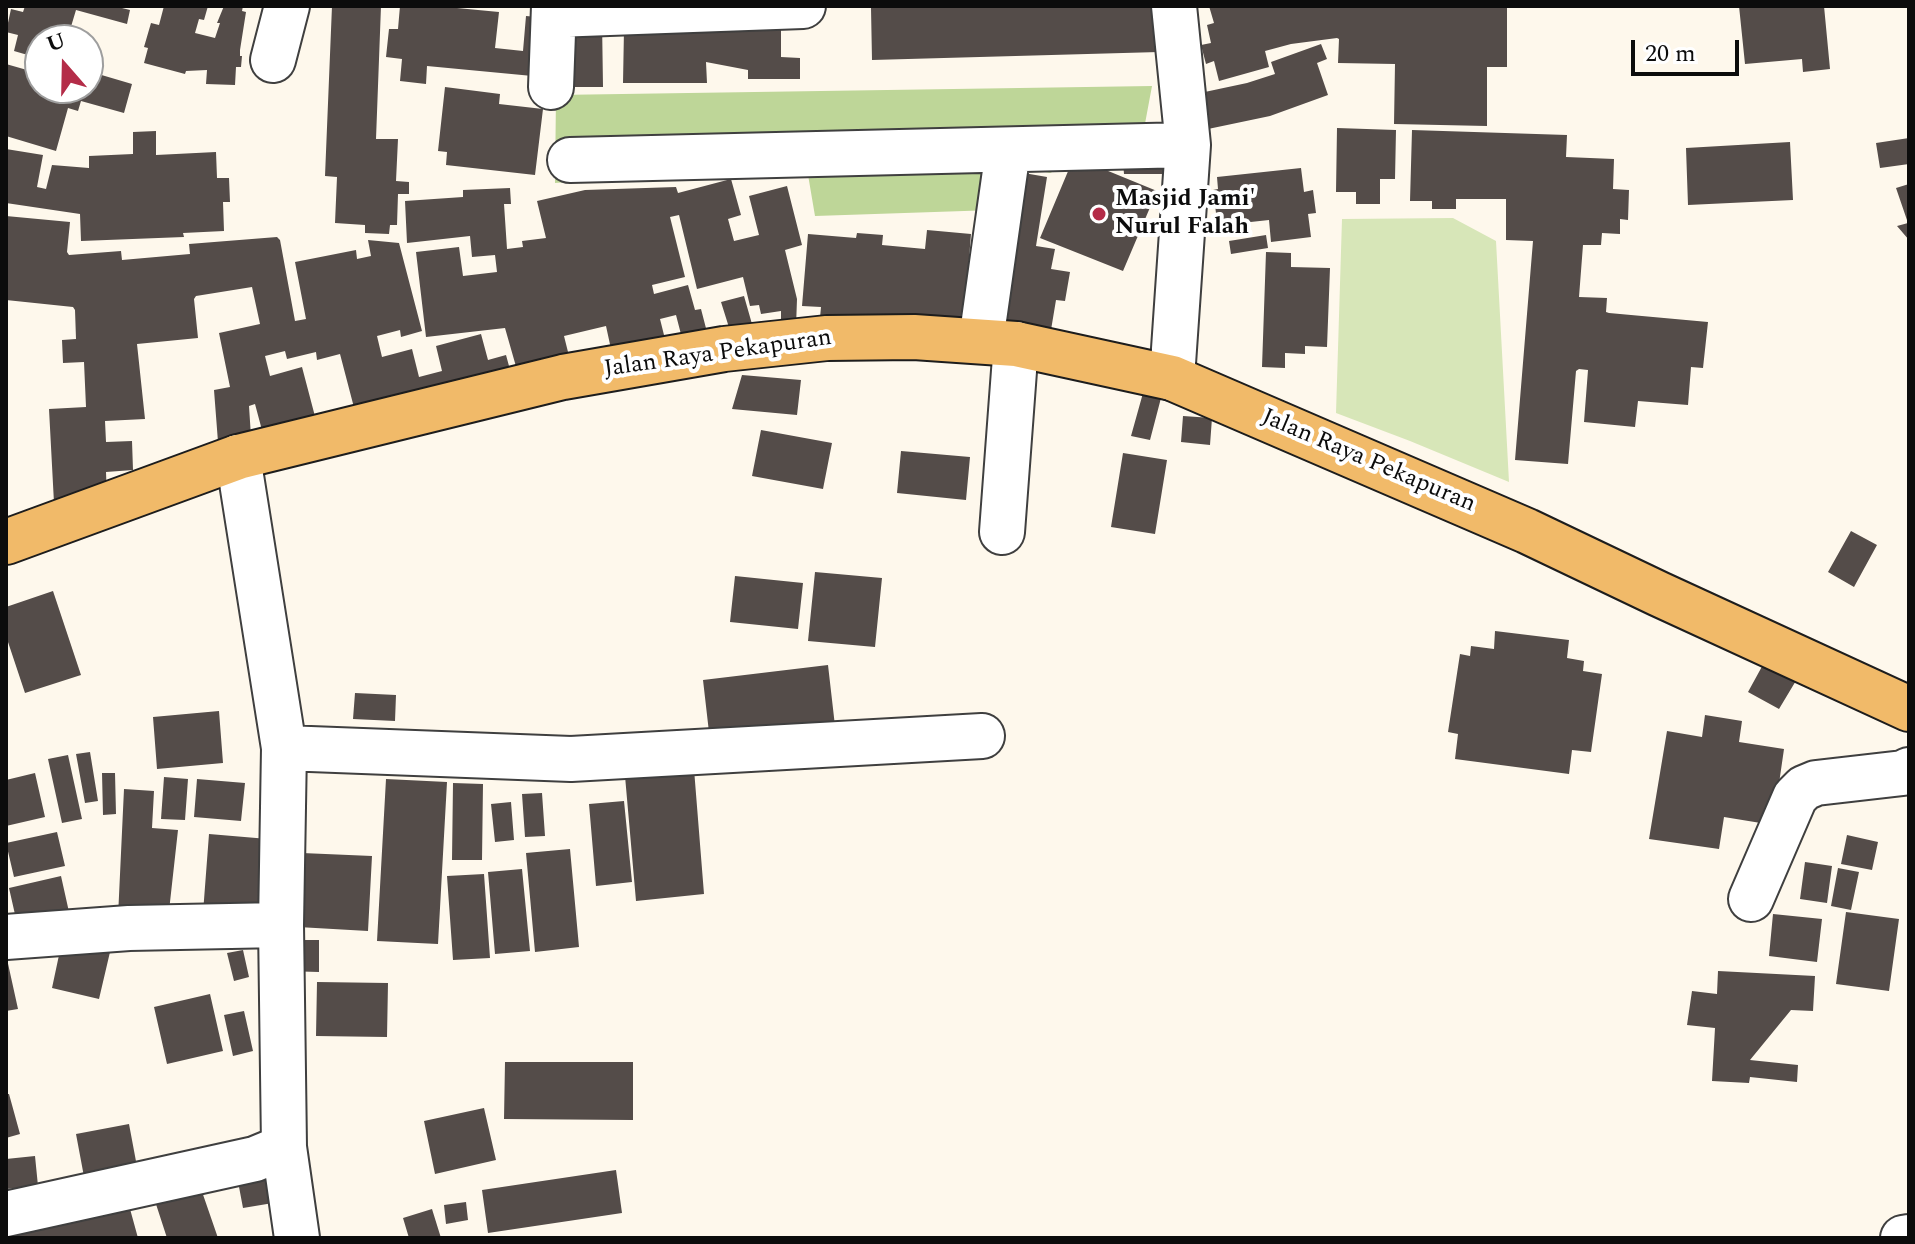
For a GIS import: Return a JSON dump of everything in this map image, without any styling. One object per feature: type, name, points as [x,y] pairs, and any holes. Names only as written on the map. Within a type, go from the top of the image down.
[{"type":"main road","name":"Jalan Raya Pekapuran","points":[[6,542],[238,457],[563,377],[724,349],[827,338],[914,337],[999,343],[1172,378],[1527,531],[1909,709]]},
{"type":"street","points":[[273,60],[287,6]]},
{"type":"street","points":[[551,87],[554,10],[803,6]]},
{"type":"street","points":[[1172,378],[1188,145],[1174,6]]},
{"type":"street","points":[[570,160],[1188,145]]},
{"type":"street","points":[[1002,532],[999,343],[1008,150]]},
{"type":"street","points":[[238,457],[284,748],[281,925],[284,1147],[297,1238]]},
{"type":"street","points":[[284,748],[571,759],[982,736]]},
{"type":"street","points":[[1751,899],[1795,797],[1804,788],[1816,783],[1909,770]]},
{"type":"street","points":[[6,937],[129,928],[281,925]]},
{"type":"street","points":[[6,1214],[255,1159],[284,1147]]},
{"type":"green space","points":[[1152,86],[1144,129],[1050,173],[1008,164],[994,210],[815,216],[806,163],[555,183],[556,95]]},
{"type":"green space","points":[[1453,218],[1496,241],[1509,482],[1336,413],[1342,219]]},
{"type":"building","points":[[25,6],[114,6],[130,10],[127,24],[76,10],[72,24],[24,24],[24,54],[14,51],[18,35],[6,32],[11,9],[23,12]]},
{"type":"building","points":[[164,6],[208,6],[204,20],[199,19],[195,33],[215,38],[224,6],[243,6],[242,11],[246,12],[240,50],[241,67],[236,67],[235,85],[206,84],[207,70],[186,71],[185,74],[144,63],[148,48],[144,47],[151,23],[159,25]]},
{"type":"building","points":[[332,6],[381,6],[376,139],[398,139],[396,181],[409,182],[409,194],[398,194],[397,225],[390,225],[389,234],[365,233],[365,225],[335,223],[337,177],[325,176]]},
{"type":"building","points":[[400,6],[499,12],[495,48],[523,51],[526,16],[549,18],[543,77],[427,66],[426,84],[400,81],[402,59],[386,57],[389,29],[398,29]]},
{"type":"building","points":[[1158,6],[1159,52],[872,60],[871,8]]},
{"type":"building","points":[[1209,6],[1507,6],[1507,67],[1487,67],[1487,126],[1394,124],[1395,64],[1338,63],[1337,38],[1265,51],[1269,67],[1219,81],[1214,61],[1206,64],[1201,45],[1211,43],[1207,25],[1214,23]]},
{"type":"building","points":[[1739,6],[1824,6],[1830,69],[1803,72],[1802,59],[1745,64]]},
{"type":"building","points":[[781,14],[781,57],[800,58],[800,79],[748,79],[748,70],[706,62],[707,83],[623,83],[624,29]]},
{"type":"building","points":[[602,20],[603,87],[571,87],[569,21]]},
{"type":"building","points":[[1321,44],[1327,59],[1317,63],[1328,95],[1270,116],[1208,129],[1200,93],[1275,74],[1271,62]]},
{"type":"building","points":[[6,64],[24,69],[24,104],[80,104],[78,111],[68,108],[56,151],[6,136]]},
{"type":"building","points":[[104,76],[132,84],[124,113],[92,104],[104,104]]},
{"type":"building","points":[[445,87],[500,94],[499,104],[543,109],[535,175],[446,165],[447,152],[438,151]]},
{"type":"building","points":[[1337,128],[1396,130],[1395,179],[1380,179],[1380,204],[1356,204],[1356,192],[1336,192]]},
{"type":"building","points":[[1412,130],[1567,135],[1566,157],[1614,159],[1613,189],[1629,190],[1628,220],[1620,219],[1620,234],[1602,233],[1601,245],[1583,245],[1579,297],[1607,298],[1606,312],[1609,313],[1708,322],[1703,368],[1691,367],[1688,405],[1638,401],[1635,427],[1584,422],[1588,370],[1579,369],[1576,371],[1568,464],[1515,460],[1533,241],[1506,240],[1506,199],[1456,199],[1456,209],[1432,209],[1432,201],[1410,201]]},
{"type":"building","points":[[156,131],[156,155],[216,152],[217,178],[229,178],[230,202],[223,202],[224,231],[183,233],[184,237],[81,241],[80,214],[6,203],[6,149],[43,155],[37,187],[46,189],[52,165],[89,168],[89,156],[133,154],[133,132]]},
{"type":"building","points":[[1909,138],[1909,164],[1880,168],[1876,143]]},
{"type":"building","points":[[1790,142],[1793,200],[1688,205],[1686,148]]},
{"type":"building","points":[[1122,150],[1180,174],[1124,174]]},
{"type":"building","name":"Masjid Jami' Nurul Falah","points":[[1074,157],[1157,191],[1123,271],[1040,238]]},
{"type":"building","points":[[1301,168],[1304,192],[1313,190],[1316,213],[1308,214],[1311,237],[1271,242],[1269,220],[1223,225],[1221,212],[1216,213],[1213,190],[1218,189],[1217,177]]},
{"type":"building","points":[[1012,171],[1047,177],[1036,246],[1055,249],[1051,269],[1070,272],[1065,301],[1056,300],[1050,336],[987,325]]},
{"type":"building","points":[[731,179],[741,215],[728,219],[734,241],[759,235],[749,196],[787,186],[802,245],[785,250],[797,299],[796,327],[781,327],[781,311],[761,314],[759,305],[750,306],[743,277],[697,289],[679,215],[670,217],[685,277],[652,285],[654,294],[688,285],[695,310],[701,309],[708,336],[683,342],[676,315],[660,319],[666,343],[611,349],[606,326],[564,336],[571,364],[519,377],[505,328],[426,337],[416,252],[459,247],[463,276],[497,272],[495,255],[472,257],[470,236],[407,243],[405,201],[463,197],[463,190],[510,188],[511,204],[504,204],[507,249],[523,247],[522,241],[546,238],[537,201],[585,190],[676,187],[678,193]]},
{"type":"building","points":[[1909,184],[1909,240],[1897,226],[1908,223],[1896,188]]},
{"type":"building","points":[[6,216],[70,222],[69,255],[121,251],[122,260],[190,254],[189,244],[277,237],[295,321],[306,319],[295,262],[356,250],[357,259],[371,256],[368,240],[399,243],[422,331],[401,337],[400,330],[377,336],[382,357],[412,349],[419,377],[442,371],[436,346],[481,334],[488,360],[506,355],[512,377],[357,419],[340,354],[317,360],[316,352],[287,359],[285,351],[265,356],[270,376],[302,367],[317,424],[267,449],[255,404],[249,406],[252,452],[219,455],[214,390],[230,387],[219,333],[260,324],[252,287],[196,296],[198,338],[137,344],[145,419],[105,421],[106,442],[132,441],[133,470],[106,472],[107,500],[54,503],[49,409],[86,407],[84,362],[63,363],[62,340],[76,339],[73,307],[6,300]]},
{"type":"building","points":[[927,230],[971,234],[964,321],[882,315],[882,323],[820,318],[821,307],[802,306],[808,234],[856,238],[857,233],[883,235],[882,245],[925,249]]},
{"type":"building","points":[[1266,235],[1268,248],[1231,254],[1229,241]]},
{"type":"building","points":[[1266,252],[1291,253],[1291,267],[1330,268],[1327,347],[1305,346],[1305,354],[1285,353],[1285,368],[1262,367]]},
{"type":"building","points":[[744,296],[754,331],[732,337],[721,302]]},
{"type":"building","points":[[742,375],[801,380],[797,415],[732,409]]},
{"type":"building","points":[[1143,393],[1161,398],[1150,440],[1131,436]]},
{"type":"building","points":[[1183,416],[1212,418],[1210,445],[1181,442]]},
{"type":"building","points":[[761,430],[832,443],[823,489],[752,476]]},
{"type":"building","points":[[901,451],[970,457],[966,500],[897,493]]},
{"type":"building","points":[[1123,453],[1167,460],[1155,534],[1111,527]]},
{"type":"building","points":[[1851,531],[1877,545],[1854,587],[1828,572]]},
{"type":"building","points":[[815,572],[882,578],[875,647],[808,641]]},
{"type":"building","points":[[735,576],[803,583],[798,629],[730,622]]},
{"type":"building","points":[[53,591],[81,675],[25,693],[6,636],[6,607]]},
{"type":"building","points":[[1495,631],[1569,640],[1567,658],[1584,661],[1583,671],[1602,674],[1591,752],[1572,750],[1569,774],[1455,759],[1458,734],[1448,732],[1460,654],[1470,656],[1471,646],[1494,649]]},
{"type":"building","points":[[1765,661],[1797,679],[1779,709],[1748,692]]},
{"type":"building","points":[[828,665],[835,726],[710,741],[703,680]]},
{"type":"building","points":[[355,693],[396,695],[395,721],[353,719]]},
{"type":"building","points":[[219,711],[223,763],[157,769],[153,717]]},
{"type":"building","points":[[1705,715],[1742,721],[1739,742],[1784,749],[1773,825],[1724,817],[1719,849],[1649,839],[1667,731],[1702,737]]},
{"type":"building","points":[[90,752],[98,801],[85,803],[76,754]]},
{"type":"building","points":[[68,755],[82,819],[62,823],[48,759]]},
{"type":"building","points":[[694,769],[704,894],[636,901],[625,776]]},
{"type":"building","points":[[35,773],[45,817],[6,826],[6,780]]},
{"type":"building","points":[[102,773],[115,773],[116,814],[103,815]]},
{"type":"building","points":[[164,777],[188,779],[185,820],[161,819]]},
{"type":"building","points":[[197,779],[245,783],[241,821],[194,817]]},
{"type":"building","points":[[386,779],[447,782],[438,944],[377,941]]},
{"type":"building","points":[[453,783],[483,784],[482,860],[452,860]]},
{"type":"building","points":[[124,789],[154,791],[152,828],[178,830],[168,920],[118,917]]},
{"type":"building","points":[[542,793],[545,836],[525,837],[522,794]]},
{"type":"building","points":[[624,801],[632,882],[596,886],[589,804]]},
{"type":"building","points":[[511,802],[514,840],[495,842],[491,804]]},
{"type":"building","points":[[57,832],[65,866],[14,877],[6,843]]},
{"type":"building","points":[[209,834],[268,839],[262,917],[203,913]]},
{"type":"building","points":[[1847,835],[1878,842],[1872,870],[1841,864]]},
{"type":"building","points":[[570,849],[579,947],[535,952],[526,853]]},
{"type":"building","points":[[302,853],[372,856],[368,931],[298,927]]},
{"type":"building","points":[[1805,862],[1832,866],[1827,903],[1800,899]]},
{"type":"building","points":[[1838,868],[1859,872],[1851,910],[1831,906]]},
{"type":"building","points":[[522,869],[530,951],[495,954],[488,872]]},
{"type":"building","points":[[484,874],[490,958],[453,960],[447,876]]},
{"type":"building","points":[[61,876],[71,921],[19,932],[9,888]]},
{"type":"building","points":[[1846,912],[1899,919],[1889,991],[1836,984]]},
{"type":"building","points":[[1773,914],[1822,919],[1817,962],[1769,956]]},
{"type":"building","points":[[284,940],[319,940],[319,972],[284,971]]},
{"type":"building","points":[[62,941],[110,952],[99,999],[52,988]]},
{"type":"building","points":[[243,950],[249,977],[234,981],[227,953]]},
{"type":"building","points":[[6,960],[18,1009],[6,1011]]},
{"type":"building","points":[[1718,971],[1815,976],[1813,1011],[1791,1010],[1750,1060],[1798,1065],[1797,1082],[1750,1077],[1749,1083],[1712,1081],[1715,1028],[1687,1025],[1692,991],[1717,994]]},
{"type":"building","points":[[317,982],[388,983],[387,1037],[316,1036]]},
{"type":"building","points":[[210,994],[223,1051],[167,1064],[154,1007]]},
{"type":"building","points":[[244,1011],[253,1051],[233,1056],[224,1015]]},
{"type":"building","points":[[505,1062],[633,1062],[633,1120],[504,1119]]},
{"type":"building","points":[[6,1094],[9,1094],[20,1134],[6,1138]]},
{"type":"building","points":[[484,1108],[496,1160],[435,1174],[424,1121]]},
{"type":"building","points":[[129,1124],[138,1172],[85,1182],[76,1134]]},
{"type":"building","points":[[35,1156],[38,1186],[6,1189],[6,1159]]},
{"type":"building","points":[[279,1163],[285,1201],[243,1208],[236,1171]]},
{"type":"building","points":[[616,1170],[622,1213],[488,1233],[482,1190]]},
{"type":"building","points":[[199,1183],[218,1238],[167,1238],[154,1198]]},
{"type":"building","points":[[127,1198],[138,1238],[6,1238],[6,1231]]},
{"type":"building","points":[[466,1202],[468,1220],[446,1224],[444,1205]]},
{"type":"building","points":[[432,1209],[441,1238],[409,1238],[403,1218]]},
{"type":"place","name":"Masjid Jami' Nurul Falah","points":[[1099,214]]}]
